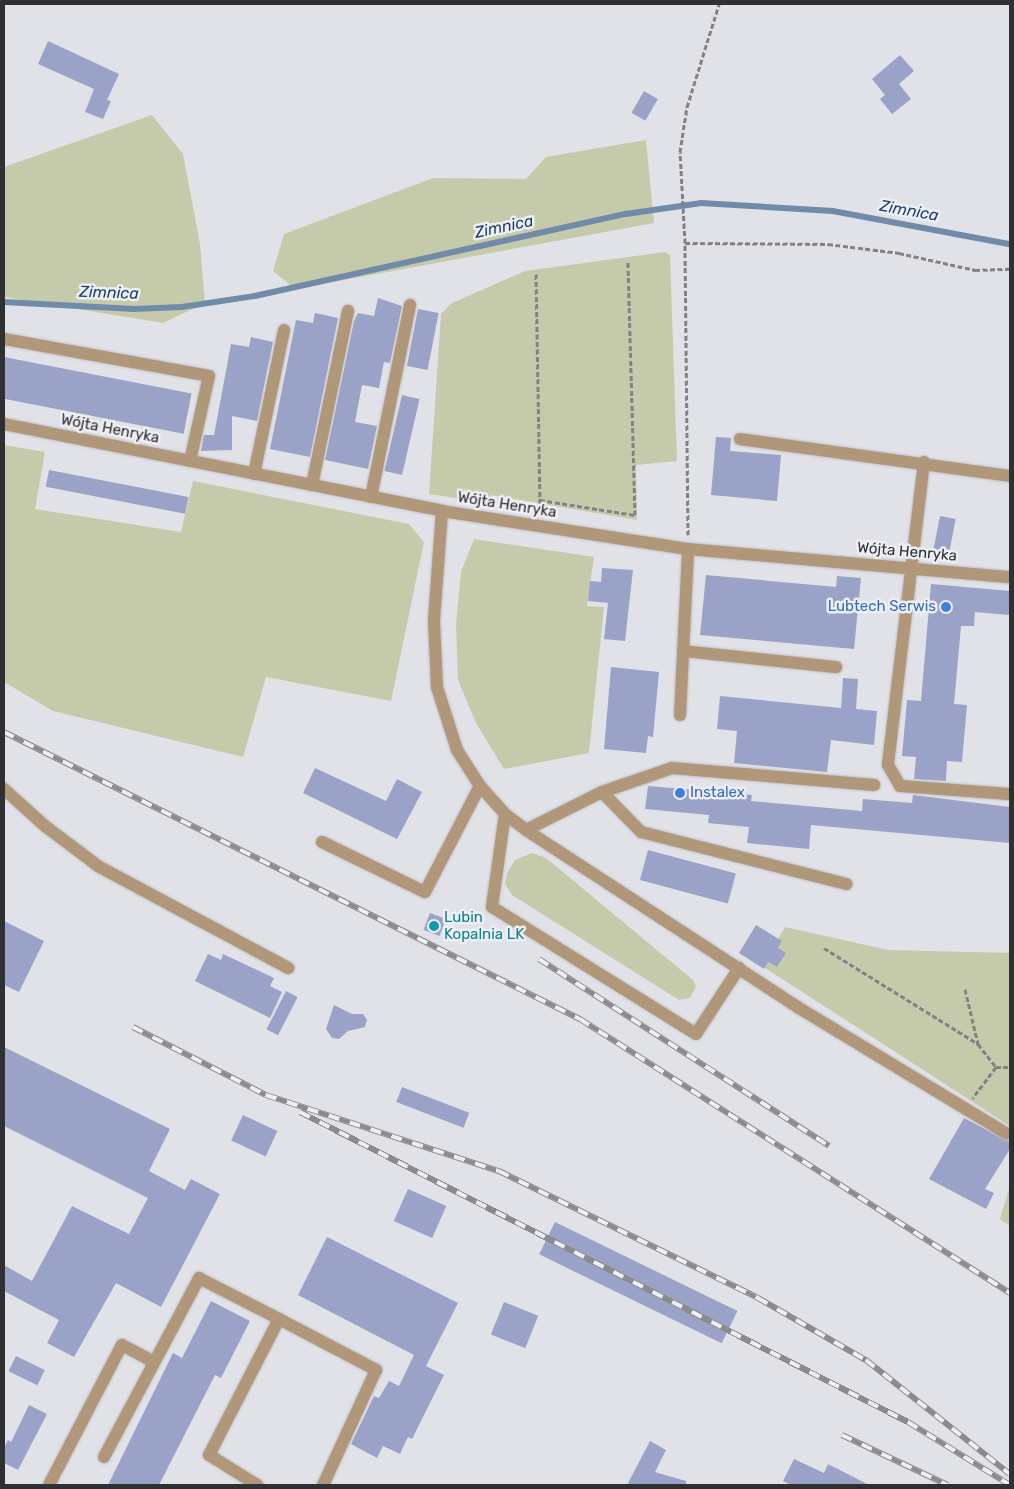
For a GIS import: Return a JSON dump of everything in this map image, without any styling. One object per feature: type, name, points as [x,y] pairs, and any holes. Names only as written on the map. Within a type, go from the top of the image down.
[{"type":"street","points":[[371,497],[410,305]]},
{"type":"street","points":[[312,485],[348,311]]},
{"type":"street","points":[[254,474],[284,330]]},
{"type":"street","points":[[4,339],[209,376],[190,461]]},
{"type":"street","name":"Wójta Henryka","points":[[4,424],[442,511],[688,550],[1010,577]]},
{"type":"street","points":[[740,439],[924,462],[1010,476]]},
{"type":"street","points":[[924,462],[888,765],[900,786],[1010,794]]},
{"type":"street","points":[[442,511],[434,621],[437,686],[457,750],[480,786],[505,814],[526,830],[739,968],[1007,1134]]},
{"type":"street","points":[[680,715],[688,550]]},
{"type":"street","points":[[683,651],[836,667]]},
{"type":"street","points":[[526,830],[602,792],[672,768],[874,785]]},
{"type":"street","points":[[322,842],[425,892],[480,786]]},
{"type":"street","points":[[4,789],[45,826],[98,866],[288,968]]},
{"type":"street","points":[[602,792],[641,832],[846,884]]},
{"type":"street","points":[[505,814],[492,907],[696,1034],[739,968]]},
{"type":"street","points":[[104,1457],[199,1278],[376,1370],[324,1485]]},
{"type":"street","points":[[257,1485],[209,1456],[279,1319]]},
{"type":"street","points":[[49,1485],[122,1345],[154,1362]]},
{"type":"path","points":[[688,550],[685,243],[680,152],[687,107],[719,4]]},
{"type":"path","points":[[685,243],[828,244],[900,253],[974,270],[1010,268]]},
{"type":"path","points":[[540,500],[634,515],[628,262]]},
{"type":"path","points":[[536,274],[540,526]]},
{"type":"path","points":[[824,948],[978,1044],[996,1067]]},
{"type":"path","points":[[965,989],[978,1044]]},
{"type":"path","points":[[963,1107],[996,1067]]},
{"type":"path","points":[[996,1067],[1010,1067]]},
{"type":"green space","points":[[152,115],[183,154],[200,244],[205,303],[163,323],[4,297],[4,167]]},
{"type":"green space","points":[[646,140],[654,223],[295,289],[273,271],[284,234],[433,178],[526,179],[546,157]]},
{"type":"green space","points":[[665,252],[670,255],[677,461],[636,465],[637,520],[491,495],[489,503],[429,494],[441,314],[452,303],[525,271]]},
{"type":"green space","points":[[4,445],[45,452],[35,509],[181,532],[193,481],[409,524],[424,542],[391,701],[266,677],[243,757],[53,711],[4,682]]},
{"type":"green space","points":[[474,539],[594,557],[587,606],[604,607],[589,753],[504,769],[476,723],[458,680],[456,624],[461,572]]},
{"type":"green space","points":[[532,853],[546,858],[693,980],[696,986],[690,998],[679,1000],[512,895],[505,884],[507,873],[515,860]]},
{"type":"green space","points":[[785,927],[888,950],[1010,953],[1010,1126],[762,966]]},
{"type":"green space","points":[[1010,1186],[1010,1226],[1000,1219]]},
{"type":"building","points":[[48,41],[119,74],[107,100],[111,101],[103,119],[85,112],[94,89],[38,64]]},
{"type":"building","points":[[900,55],[914,71],[899,84],[911,99],[892,114],[880,99],[885,95],[872,79]]},
{"type":"building","points":[[644,91],[658,99],[645,121],[632,113]]},
{"type":"building","points":[[378,298],[402,306],[390,363],[384,362],[379,388],[362,385],[355,422],[377,426],[368,469],[325,460],[354,321],[358,313],[374,316]]},
{"type":"building","points":[[418,309],[439,313],[428,370],[407,366]]},
{"type":"building","points":[[315,313],[338,318],[310,457],[270,449],[296,320],[313,323]]},
{"type":"building","points":[[251,337],[273,342],[257,421],[232,416],[232,450],[201,451],[204,435],[214,435],[231,344],[249,347]]},
{"type":"building","points":[[4,357],[191,393],[184,434],[4,399]]},
{"type":"building","points":[[402,395],[420,399],[402,475],[384,471]]},
{"type":"building","points":[[716,437],[731,438],[730,451],[781,455],[777,501],[711,495]]},
{"type":"building","points":[[49,470],[188,497],[185,514],[46,487]]},
{"type":"building","points":[[940,516],[956,519],[948,556],[933,553]]},
{"type":"building","points":[[602,568],[633,570],[625,641],[604,639],[608,603],[588,601],[590,581],[601,582]]},
{"type":"building","points":[[706,575],[836,587],[837,576],[861,578],[854,649],[700,635]]},
{"type":"building","points":[[931,584],[1010,591],[1010,615],[975,612],[974,626],[961,626],[954,704],[967,705],[962,762],[947,761],[946,781],[914,779],[916,757],[902,756],[907,700],[921,701]]},
{"type":"building","points":[[611,667],[659,672],[653,737],[648,736],[646,753],[604,749]]},
{"type":"building","points":[[843,678],[858,679],[856,709],[877,711],[874,745],[831,740],[827,772],[734,763],[737,731],[717,729],[720,696],[841,708]]},
{"type":"building","points":[[315,768],[386,801],[397,779],[422,792],[397,839],[303,793]]},
{"type":"building","points":[[648,786],[752,795],[751,801],[862,811],[863,799],[912,803],[913,795],[1010,807],[1010,843],[811,825],[809,849],[747,843],[749,827],[708,823],[709,815],[645,809]]},
{"type":"building","points":[[648,850],[736,874],[728,903],[640,880]]},
{"type":"building","name":"Lubin Kopalnia LK","points":[[430,913],[446,919],[439,936],[424,930]]},
{"type":"building","points":[[4,921],[44,941],[19,992],[4,985]]},
{"type":"building","points":[[756,925],[782,941],[778,948],[786,953],[777,967],[768,962],[764,969],[739,953]]},
{"type":"building","points":[[208,954],[221,960],[223,954],[274,978],[270,986],[282,992],[270,1018],[195,981]]},
{"type":"building","points":[[286,991],[298,997],[278,1035],[266,1029]]},
{"type":"building","points":[[334,1005],[352,1014],[363,1014],[367,1020],[365,1027],[348,1031],[339,1039],[332,1038],[326,1029]]},
{"type":"building","points":[[4,1047],[170,1129],[149,1171],[185,1190],[191,1179],[220,1194],[161,1307],[116,1283],[74,1357],[47,1343],[59,1320],[4,1291],[4,1265],[32,1281],[72,1206],[129,1234],[148,1198],[4,1126]]},
{"type":"building","points":[[402,1087],[469,1113],[463,1128],[396,1102]]},
{"type":"building","points":[[243,1115],[277,1131],[266,1156],[231,1140]]},
{"type":"building","points":[[964,1118],[1010,1142],[1010,1149],[985,1189],[994,1193],[986,1209],[929,1179]]},
{"type":"building","points":[[408,1189],[446,1206],[432,1238],[394,1221]]},
{"type":"building","points":[[555,1222],[737,1311],[722,1343],[539,1254]]},
{"type":"building","points":[[327,1237],[458,1303],[426,1366],[444,1375],[412,1439],[408,1437],[400,1454],[383,1446],[377,1458],[351,1444],[374,1396],[379,1398],[389,1381],[399,1386],[414,1355],[298,1295]]},
{"type":"building","points":[[211,1301],[250,1321],[221,1378],[215,1375],[159,1485],[108,1485],[173,1353],[182,1358]]},
{"type":"building","points":[[504,1302],[538,1316],[525,1348],[491,1334]]},
{"type":"building","points":[[16,1356],[45,1370],[37,1385],[9,1371]]},
{"type":"building","points":[[29,1405],[47,1414],[18,1470],[4,1463],[4,1448],[8,1440],[11,1442]]},
{"type":"building","points":[[650,1441],[666,1450],[655,1472],[686,1481],[686,1485],[627,1485]]},
{"type":"building","points":[[794,1459],[824,1473],[828,1464],[869,1485],[791,1485],[783,1481]]},
{"type":"waterway","name":"Zimnica","points":[[4,302],[134,309],[182,307],[255,296],[626,214],[701,203],[833,211],[1010,244]]},
{"type":"railway","points":[[4,732],[580,1019],[1010,1293]]},
{"type":"railway","points":[[539,959],[829,1146]]},
{"type":"railway","points":[[133,1027],[266,1095],[499,1171],[758,1298],[866,1360],[1010,1474]]},
{"type":"railway","points":[[300,1112],[908,1422],[1010,1485]]},
{"type":"railway","points":[[842,1435],[948,1485]]},
{"type":"place","name":"Lubtech Serwis","points":[[946,607]]},
{"type":"place","name":"Instalex","points":[[680,793]]},
{"type":"place","name":"Lubin Kopalnia LK","points":[[434,926]]}]
